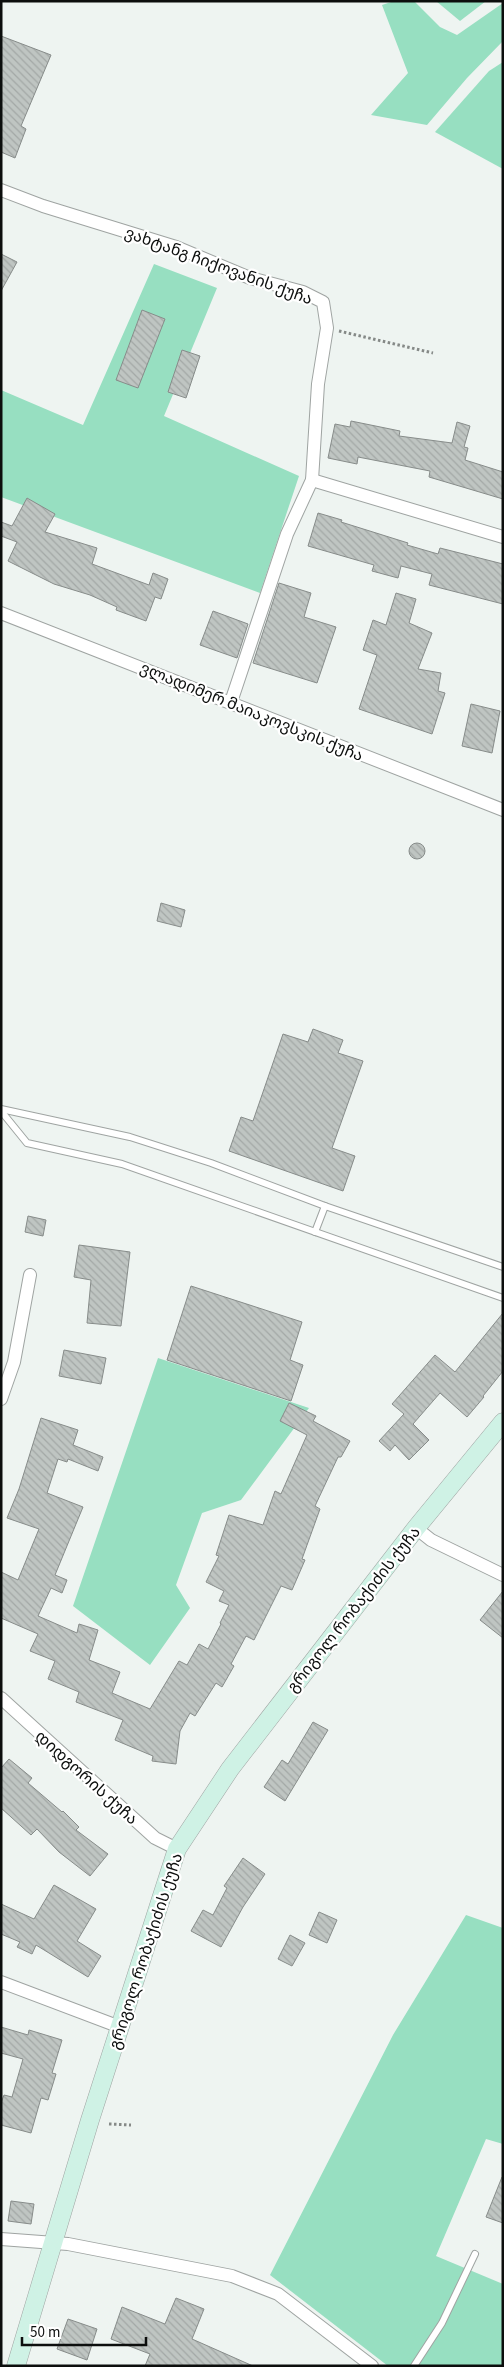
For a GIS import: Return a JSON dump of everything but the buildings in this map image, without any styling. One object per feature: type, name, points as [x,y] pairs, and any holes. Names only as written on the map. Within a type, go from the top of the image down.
[{"type":"street","name":"ვახტანგ ჩიქოვანის ქუჩა","points":[[1,190],[43,206],[176,247],[250,278],[303,292],[323,302],[327,328],[318,384],[312,480]]},
{"type":"street","points":[[231,702],[287,534],[312,480],[503,538]]},
{"type":"street","name":"ვლადიმერ მაიაკოვსკის ქუჩა","points":[[1,613],[503,810]]},
{"type":"street","points":[[1,1399],[14,1362],[30,1275]]},
{"type":"street","name":"გრიგოლ რობაქიძის ქუჩა","points":[[16,2366],[177,1849],[230,1769],[416,1528],[503,1422]]},
{"type":"street","points":[[416,1528],[431,1540],[503,1575]]},
{"type":"street","name":"დიდგორის ქუჩა","points":[[1,1698],[155,1838],[177,1849]]},
{"type":"street","points":[[1,1982],[120,2027]]},
{"type":"street","points":[[1,2239],[68,2244],[232,2276],[278,2294],[372,2366]]},
{"type":"lane","points":[[1,1110],[130,1137],[211,1163],[325,1206],[503,1267]]},
{"type":"lane","points":[[1,1110],[27,1143],[122,1164],[503,1298]]},
{"type":"lane","points":[[315,1232],[325,1206]]},
{"type":"lane","points":[[414,2366],[442,2323],[475,2254]]},
{"type":"path","points":[[327,328],[433,353]]},
{"type":"path","points":[[109,2124],[131,2124]]},
{"type":"green space","points":[[394,1],[414,1],[440,27],[457,35],[503,3],[503,41],[467,78],[427,125],[371,115],[408,73],[382,5]]},
{"type":"green space","points":[[436,1],[486,1],[460,21]]},
{"type":"green space","points":[[503,62],[503,169],[435,132],[489,71]]},
{"type":"green space","points":[[154,264],[217,288],[164,416],[299,476],[260,593],[1,497],[1,390],[83,425]]},
{"type":"green space","points":[[158,1358],[309,1408],[241,1500],[202,1513],[176,1585],[190,1608],[150,1665],[73,1606]]},
{"type":"green space","points":[[466,1915],[503,1928],[503,2144],[486,2139],[436,2256],[503,2284],[503,2366],[388,2366],[270,2275],[393,2035]]}]
